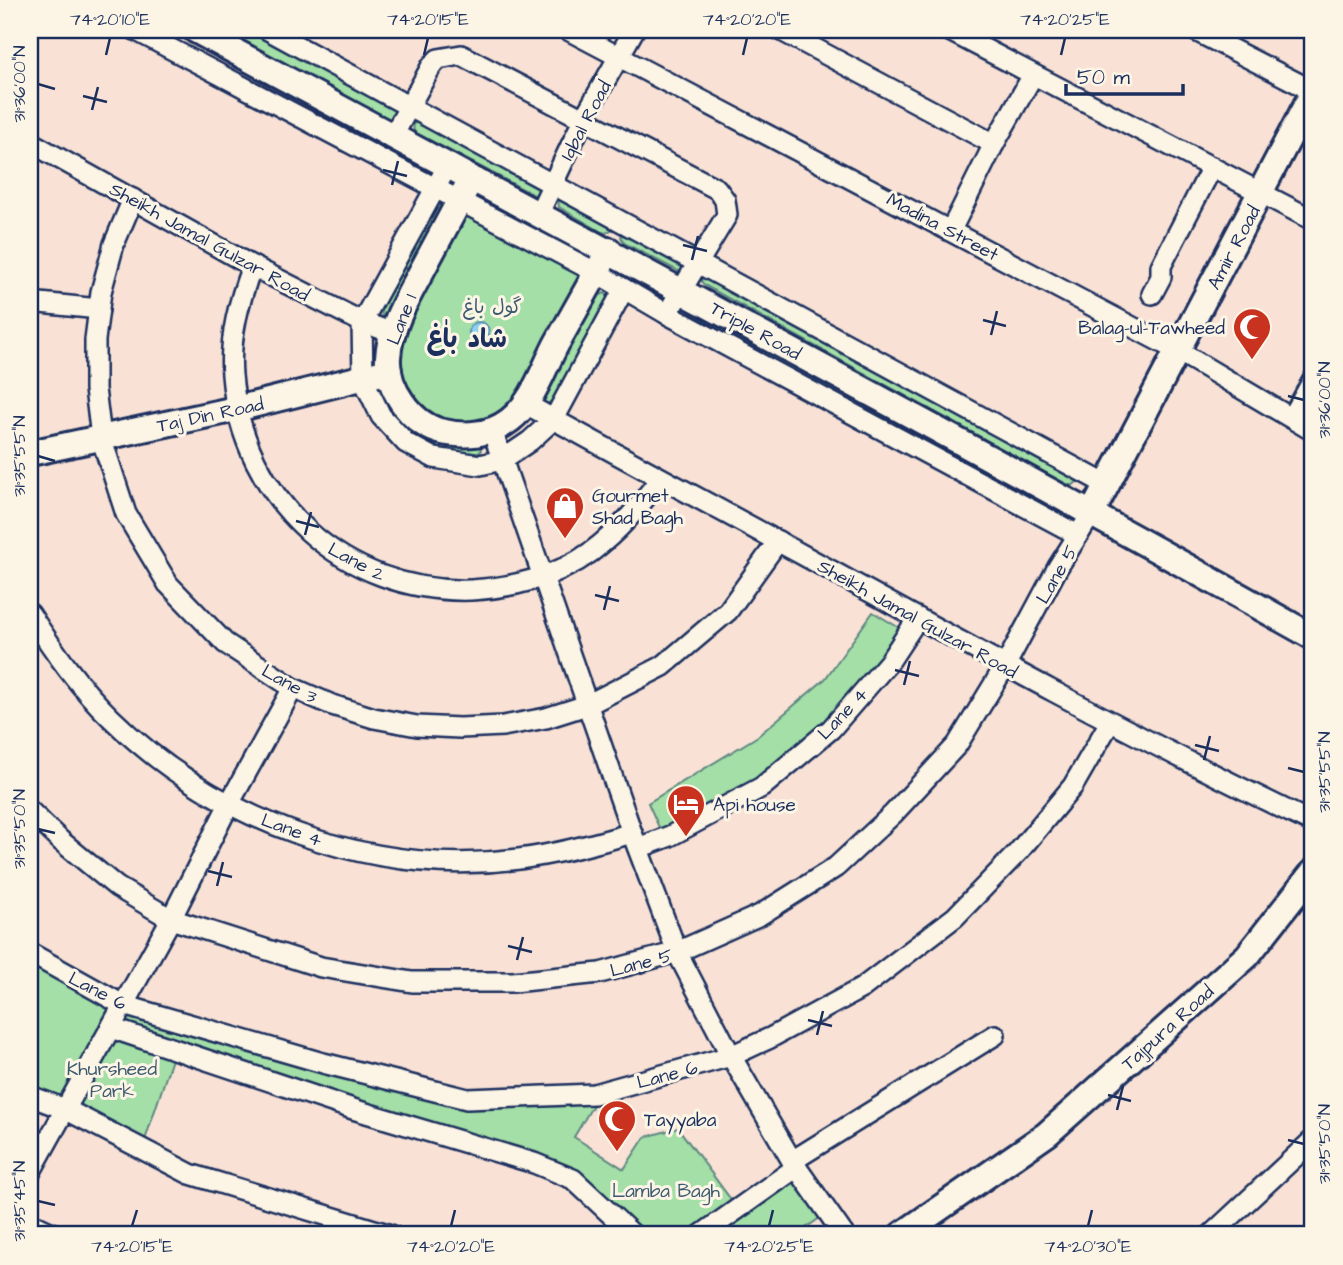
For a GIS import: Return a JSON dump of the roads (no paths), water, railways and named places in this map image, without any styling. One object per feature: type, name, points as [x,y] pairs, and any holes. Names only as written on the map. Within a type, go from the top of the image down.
[{"type":"main road","name":"Triple Road","points":[[195,30],[393,136],[441,177],[465,189],[539,213],[1092,513],[1313,637]]},
{"type":"main road","name":"Amir Road","points":[[1092,513],[1313,91]]},
{"type":"main road","name":"Lane 1","points":[[465,189],[410,293],[393,333],[388,358],[389,371],[402,404],[417,419],[433,429],[454,435],[472,435],[492,430],[509,421],[526,404],[609,250]]},
{"type":"main road","name":"Taj Din Road","points":[[30,453],[236,409],[389,371]]},
{"type":"main road","name":"Tajpura Road","points":[[901,1235],[1057,1125],[1247,956],[1313,872]]},
{"type":"street","points":[[135,30],[441,177],[362,322],[363,379],[381,415],[406,443],[434,458],[480,465],[502,460],[530,441],[554,419],[625,289]]},
{"type":"street","points":[[268,30],[1107,485]]},
{"type":"street","name":"Madina Street","points":[[568,30],[1178,351],[1313,431]]},
{"type":"street","name":"Iqbal Road","points":[[539,213],[584,118],[634,30]]},
{"type":"street","points":[[780,30],[994,144]]},
{"type":"street","points":[[948,30],[1262,191],[1313,220]]},
{"type":"street","points":[[1194,30],[1313,91]]},
{"type":"street","points":[[393,136],[438,58],[461,55],[717,189],[725,200],[727,215],[667,314]]},
{"type":"street","points":[[951,230],[994,144],[1034,75]]},
{"type":"street","name":"Sheikh Jamal Gulzar Road","points":[[30,142],[252,266],[362,322],[393,333]]},
{"type":"street","points":[[1152,294],[1161,277],[1161,266],[1212,167]]},
{"type":"street","points":[[465,189],[667,314],[1078,535]]},
{"type":"street","name":"Lane 3","points":[[133,200],[114,244],[101,292],[94,340],[95,389],[101,437],[127,514],[168,584],[225,643],[293,688],[332,705],[374,718],[416,726],[503,726],[546,718],[587,705],[663,666],[728,611],[778,541]]},
{"type":"street","points":[[609,250],[623,224]]},
{"type":"street","name":"Lane 2","points":[[252,266],[240,300],[233,337],[232,373],[236,409],[252,456],[277,498],[310,535],[351,563],[396,582],[445,591],[494,589],[542,577],[589,554],[628,520],[660,479]]},
{"type":"street","points":[[30,302],[99,309]]},
{"type":"street","points":[[1292,418],[1313,380]]},
{"type":"street","name":"Sheikh Jamal Gulzar Road","points":[[526,404],[1110,722],[1313,823]]},
{"type":"street","points":[[492,430],[587,705],[677,952],[731,1056],[794,1164],[844,1235]]},
{"type":"street","name":"Lane 5","points":[[30,811],[61,841],[117,887],[171,919],[321,967],[412,982],[513,982],[600,973],[677,952],[760,915],[836,867],[893,814],[957,745],[1005,666],[1058,567],[1092,513]]},
{"type":"street","name":"Lane 4","points":[[30,614],[62,664],[111,718],[167,765],[229,804],[283,828],[340,846],[410,859],[457,862],[517,859],[670,836],[762,787],[831,729],[889,662],[918,618]]},
{"type":"street","points":[[30,1174],[171,919],[229,804],[293,688]]},
{"type":"street","name":"Lane 6","points":[[30,953],[123,1005],[323,1063],[467,1099],[594,1094],[731,1056],[862,988],[955,917],[1019,851],[1073,786],[1110,722]]},
{"type":"street","points":[[111,1028],[356,1110],[534,1163],[573,1179],[633,1235]]},
{"type":"street","points":[[701,1235],[794,1164],[995,1035]]},
{"type":"street","points":[[30,1096],[65,1109],[190,1174],[391,1235]]},
{"type":"street","points":[[1211,1235],[1313,1140]]},
{"type":"street","points":[[30,1223],[56,1235]]},
{"type":"water","points":[[479,322],[486,325],[489,332],[486,339],[479,342],[472,339],[469,332],[472,325]]},
{"type":"place","name":"Balag-ul-Tawheed","points":[[1252,361]]},
{"type":"place","name":"Gourmet Shad Bagh","points":[[565,540]]},
{"type":"place","name":"Api house","points":[[686,838]]},
{"type":"place","name":"Tayyaba","points":[[617,1153]]},
{"type":"district","name":"شاد باٰغ","points":[[467,338]]},
{"type":"park label","name":"گول باغ","points":[[492,306]]},
{"type":"park label","name":"Khursheed Park","points":[[112,1079]]},
{"type":"park label","name":"Lamba Bagh","points":[[666,1190]]}]
